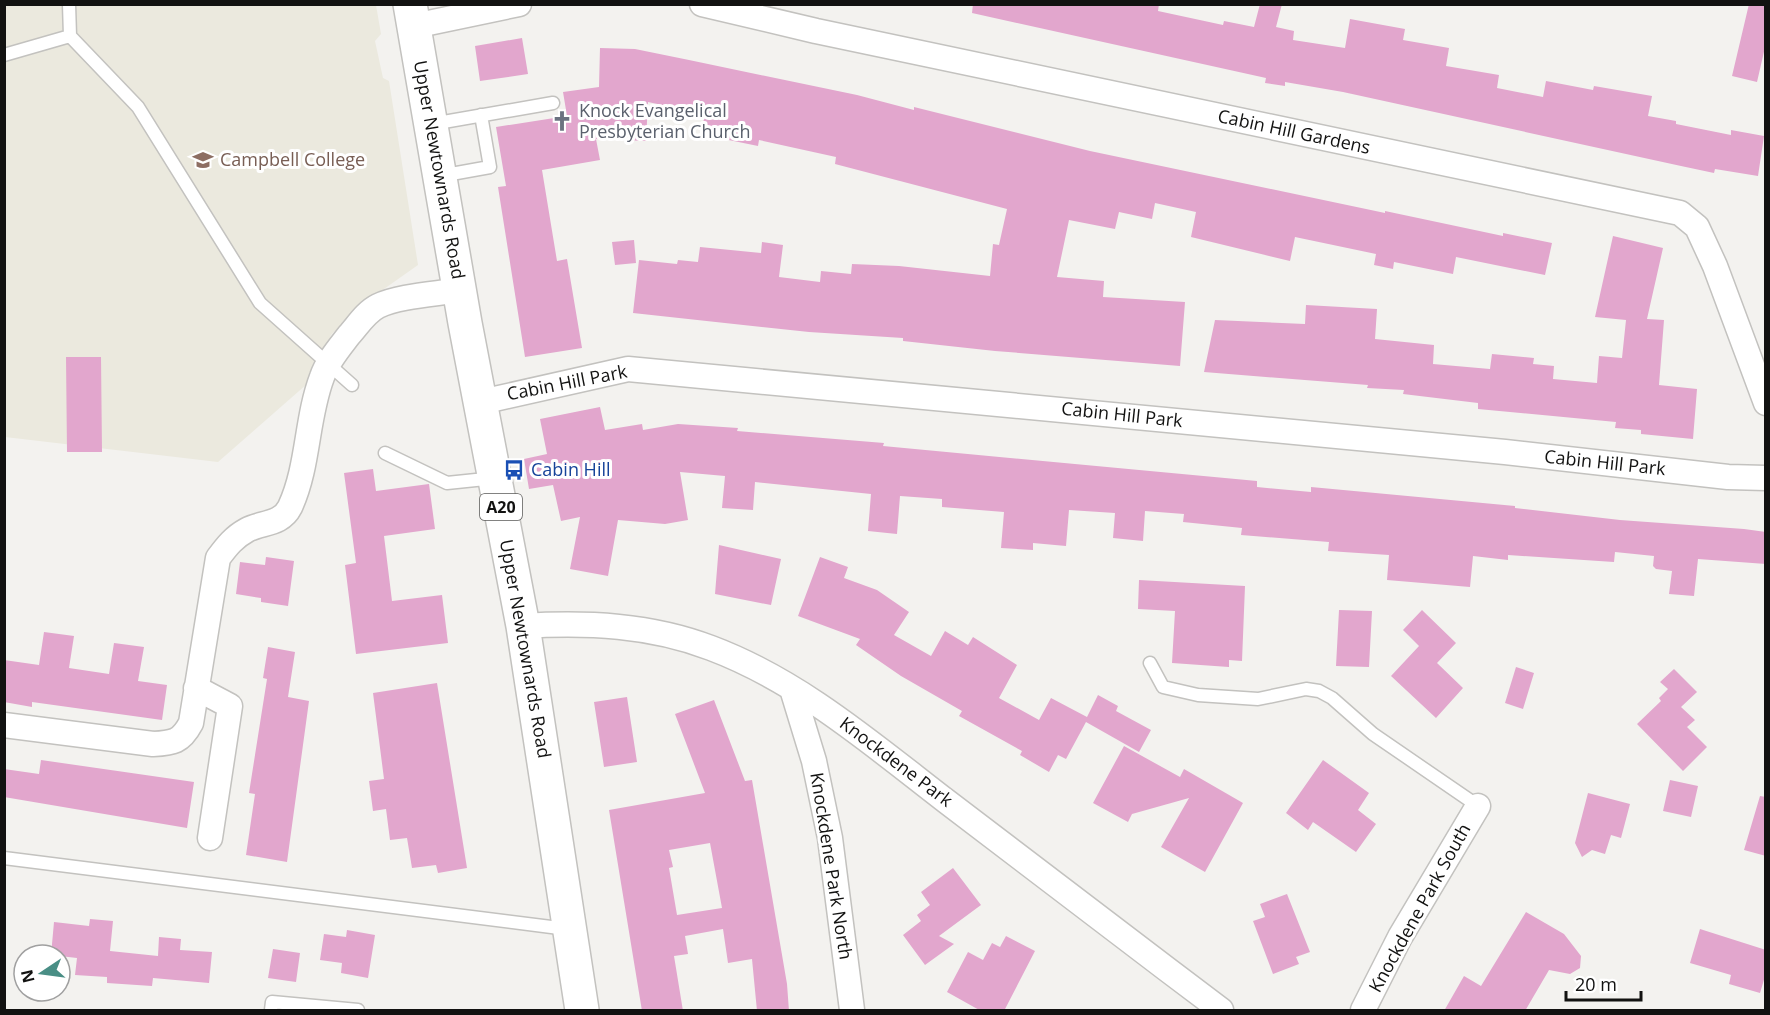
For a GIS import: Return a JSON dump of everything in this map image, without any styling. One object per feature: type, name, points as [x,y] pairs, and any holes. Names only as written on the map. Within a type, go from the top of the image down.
[{"type":"highway","name":"Upper Newtownards Road","points":[[412,15],[459,290],[523,626],[582,1011]]},
{"type":"street","points":[[412,15],[519,4]]},
{"type":"street","name":"Cabin Hill Gardens","points":[[702,4],[827,33],[1680,213],[1697,227],[1715,266],[1766,403]]},
{"type":"street","points":[[4,724],[116,741],[174,743],[184,736],[191,723],[218,558],[232,539],[249,529],[275,521],[285,514],[290,506],[303,463],[319,386],[329,364],[365,315],[379,306],[459,290]]},
{"type":"street","name":"Cabin Hill Park","points":[[481,402],[628,369],[1505,452],[1728,477],[1766,478]]},
{"type":"street","name":"Knockdene Park","points":[[523,626],[594,624],[659,633],[719,651],[748,663],[829,711],[1221,1011]]},
{"type":"street","points":[[196,688],[230,706],[210,838]]},
{"type":"street","name":"Knockdene Park North","points":[[792,689],[814,761],[830,838],[852,1011]]},
{"type":"street","name":"Knockdene Park South","points":[[1363,1011],[1400,937],[1478,806]]},
{"type":"lane","points":[[69,4],[70,36],[138,107],[260,303],[352,385]]},
{"type":"lane","points":[[4,56],[70,36]]},
{"type":"lane","points":[[431,124],[554,103]]},
{"type":"lane","points":[[440,176],[490,167],[481,115]]},
{"type":"lane","points":[[385,453],[447,483],[496,478]]},
{"type":"lane","points":[[1150,663],[1163,687],[1198,695],[1258,699],[1306,689],[1319,691],[1332,698],[1373,734],[1478,806]]},
{"type":"lane","points":[[4,858],[571,929]]},
{"type":"lane","points":[[271,1011],[272,1002],[358,1011]]},
{"type":"shaded area","name":"Campbell College","points":[[5,5],[376,5],[381,34],[375,41],[383,78],[389,81],[418,265],[357,308],[331,335],[315,377],[218,462],[5,437]]},
{"type":"building","points":[[973,4],[1159,4],[1158,11],[1223,25],[1224,21],[1254,27],[1260,4],[1282,4],[1276,27],[1294,31],[1293,40],[1345,48],[1350,19],[1405,29],[1403,40],[1449,48],[1446,66],[1499,75],[1497,88],[1543,97],[1546,81],[1593,90],[1594,86],[1652,96],[1648,116],[1731,135],[1731,130],[1764,136],[1758,176],[1715,169],[1714,173],[1343,92],[1285,82],[1285,86],[1265,83],[1266,78],[972,13]]},
{"type":"building","points":[[1749,4],[1766,4],[1766,43],[1757,82],[1732,76]]},
{"type":"building","points":[[522,38],[528,74],[480,81],[475,46]]},
{"type":"building","points":[[600,48],[635,49],[689,60],[857,95],[914,110],[914,107],[1090,151],[1385,213],[1385,211],[1503,236],[1503,233],[1552,243],[1545,275],[1456,257],[1453,274],[1394,262],[1393,269],[1374,265],[1376,254],[1295,237],[1290,261],[1191,237],[1196,212],[1155,203],[1152,219],[1119,212],[1115,229],[1069,220],[1057,277],[1104,281],[1103,297],[1185,302],[1180,366],[995,351],[903,341],[903,338],[809,332],[633,313],[639,260],[677,264],[678,260],[698,262],[700,247],[761,253],[762,242],[783,245],[779,277],[820,282],[821,271],[851,274],[852,264],[899,266],[990,276],[993,244],[999,245],[1007,209],[835,164],[836,157],[759,140],[758,146],[719,138],[721,132],[702,128],[705,114],[648,102],[646,141],[596,139],[600,160],[542,170],[557,261],[567,259],[582,348],[525,357],[498,187],[506,186],[496,127],[567,116],[563,92],[599,87]]},
{"type":"building","points":[[1613,236],[1663,248],[1647,319],[1664,320],[1659,385],[1697,389],[1693,439],[1641,434],[1641,430],[1615,428],[1616,422],[1478,409],[1478,403],[1403,394],[1404,390],[1367,388],[1368,385],[1204,372],[1215,320],[1305,324],[1306,305],[1377,309],[1375,339],[1434,345],[1433,364],[1490,369],[1492,354],[1534,358],[1533,364],[1554,366],[1553,379],[1597,383],[1599,356],[1622,358],[1626,320],[1595,317]]},
{"type":"building","points":[[634,240],[636,263],[615,265],[612,242]]},
{"type":"building","points":[[66,357],[101,357],[102,452],[67,452]]},
{"type":"building","points":[[600,407],[605,430],[642,424],[643,430],[678,424],[738,428],[737,431],[884,443],[883,446],[1257,481],[1257,487],[1311,492],[1311,487],[1515,506],[1515,508],[1620,520],[1744,529],[1766,532],[1766,564],[1698,559],[1694,596],[1669,594],[1672,571],[1656,569],[1653,566],[1654,556],[1615,552],[1614,562],[1508,555],[1508,560],[1473,556],[1470,587],[1387,580],[1389,555],[1328,551],[1329,542],[1241,535],[1242,528],[1183,522],[1184,514],[1145,511],[1143,541],[1113,538],[1115,513],[1069,510],[1066,546],[1033,543],[1033,550],[1001,548],[1004,512],[942,507],[942,499],[900,496],[897,534],[868,531],[871,494],[755,482],[753,510],[722,508],[725,476],[680,472],[688,520],[665,524],[618,520],[608,576],[570,569],[580,517],[561,521],[553,485],[529,489],[524,459],[547,454],[540,419]]},
{"type":"building","points":[[373,469],[376,491],[429,484],[435,529],[384,536],[392,601],[442,595],[448,643],[356,654],[345,565],[356,563],[344,473]]},
{"type":"building","points":[[719,545],[781,559],[771,605],[715,594]]},
{"type":"building","points":[[266,557],[294,561],[288,606],[261,602],[261,598],[236,594],[240,562],[265,565]]},
{"type":"building","points":[[820,557],[848,567],[844,578],[877,590],[909,612],[894,635],[931,656],[945,631],[968,645],[973,637],[1017,665],[999,698],[1039,720],[1051,698],[1087,717],[1098,695],[1118,706],[1116,711],[1151,730],[1139,752],[1086,722],[1066,759],[1058,755],[1049,772],[1020,755],[1022,751],[959,716],[962,711],[901,676],[856,645],[860,639],[798,616]]},
{"type":"building","points":[[1139,580],[1245,586],[1242,661],[1229,660],[1229,667],[1172,663],[1175,611],[1138,609]]},
{"type":"building","points":[[1339,610],[1372,611],[1369,667],[1336,666]]},
{"type":"building","points":[[1422,610],[1456,643],[1437,663],[1463,688],[1436,718],[1391,676],[1419,646],[1403,630]]},
{"type":"building","points":[[44,632],[74,636],[69,668],[109,674],[114,643],[144,647],[138,681],[167,685],[162,720],[32,702],[32,707],[4,702],[4,660],[39,665]]},
{"type":"building","points":[[268,647],[295,652],[288,697],[309,701],[287,862],[246,855],[255,794],[249,793],[267,679],[263,678]]},
{"type":"building","points":[[1516,667],[1534,673],[1523,709],[1505,703]]},
{"type":"building","points":[[1674,669],[1697,692],[1681,707],[1695,720],[1687,727],[1707,747],[1683,771],[1637,724],[1661,701],[1659,698],[1668,689],[1660,682]]},
{"type":"building","points":[[437,683],[467,868],[438,873],[436,865],[412,868],[407,838],[390,840],[386,809],[373,811],[369,781],[384,779],[373,693]]},
{"type":"building","points":[[627,697],[637,762],[604,767],[594,702]]},
{"type":"building","points":[[714,700],[745,781],[752,780],[787,984],[789,1011],[757,1011],[752,959],[728,963],[723,929],[685,936],[688,954],[674,956],[683,1011],[642,1011],[609,810],[705,793],[675,714]],"holes":[[[710,843],[722,908],[677,915],[669,868],[673,867],[669,850]]]},
{"type":"building","points":[[1124,746],[1180,777],[1184,769],[1243,803],[1205,872],[1161,847],[1189,798],[1132,814],[1128,822],[1093,803]]},
{"type":"building","points":[[41,760],[194,782],[187,828],[4,797],[4,769],[39,774]]},
{"type":"building","points":[[1323,760],[1369,793],[1358,810],[1376,824],[1356,852],[1313,822],[1308,830],[1286,813]]},
{"type":"building","points":[[1670,780],[1698,786],[1691,817],[1663,811]]},
{"type":"building","points":[[1588,793],[1630,804],[1621,838],[1611,835],[1605,854],[1592,850],[1582,857],[1575,843]]},
{"type":"building","points":[[1760,796],[1766,797],[1766,856],[1744,850]]},
{"type":"building","points":[[953,868],[981,905],[939,936],[954,944],[925,965],[903,935],[921,921],[917,915],[930,905],[921,892]]},
{"type":"building","points":[[1287,894],[1310,952],[1296,957],[1299,964],[1273,974],[1253,921],[1265,917],[1260,904]]},
{"type":"building","points":[[1526,912],[1564,934],[1581,956],[1580,968],[1570,974],[1549,970],[1525,1011],[1444,1011],[1464,976],[1481,986]]},
{"type":"building","points":[[90,919],[113,921],[110,951],[158,956],[159,937],[181,939],[180,950],[212,952],[209,983],[153,978],[152,986],[107,983],[107,977],[75,975],[77,958],[72,957],[72,943],[52,943],[54,922],[89,926]]},
{"type":"building","points":[[1700,929],[1766,950],[1766,973],[1760,993],[1729,984],[1731,975],[1690,963]]},
{"type":"building","points":[[347,930],[375,935],[368,978],[341,973],[342,963],[320,960],[324,934],[346,937]]},
{"type":"building","points":[[1006,936],[1035,951],[1004,1011],[981,1011],[947,992],[968,952],[983,960],[992,943],[1000,947]]},
{"type":"building","points":[[273,949],[300,953],[296,982],[268,978]]},
{"type":"place","name":"Knock Evangelical Presbyterian Church","points":[[562,121]]},
{"type":"place","name":"Campbell College","points":[[203,160]]},
{"type":"place","name":"Cabin Hill","points":[[514,470]]}]
